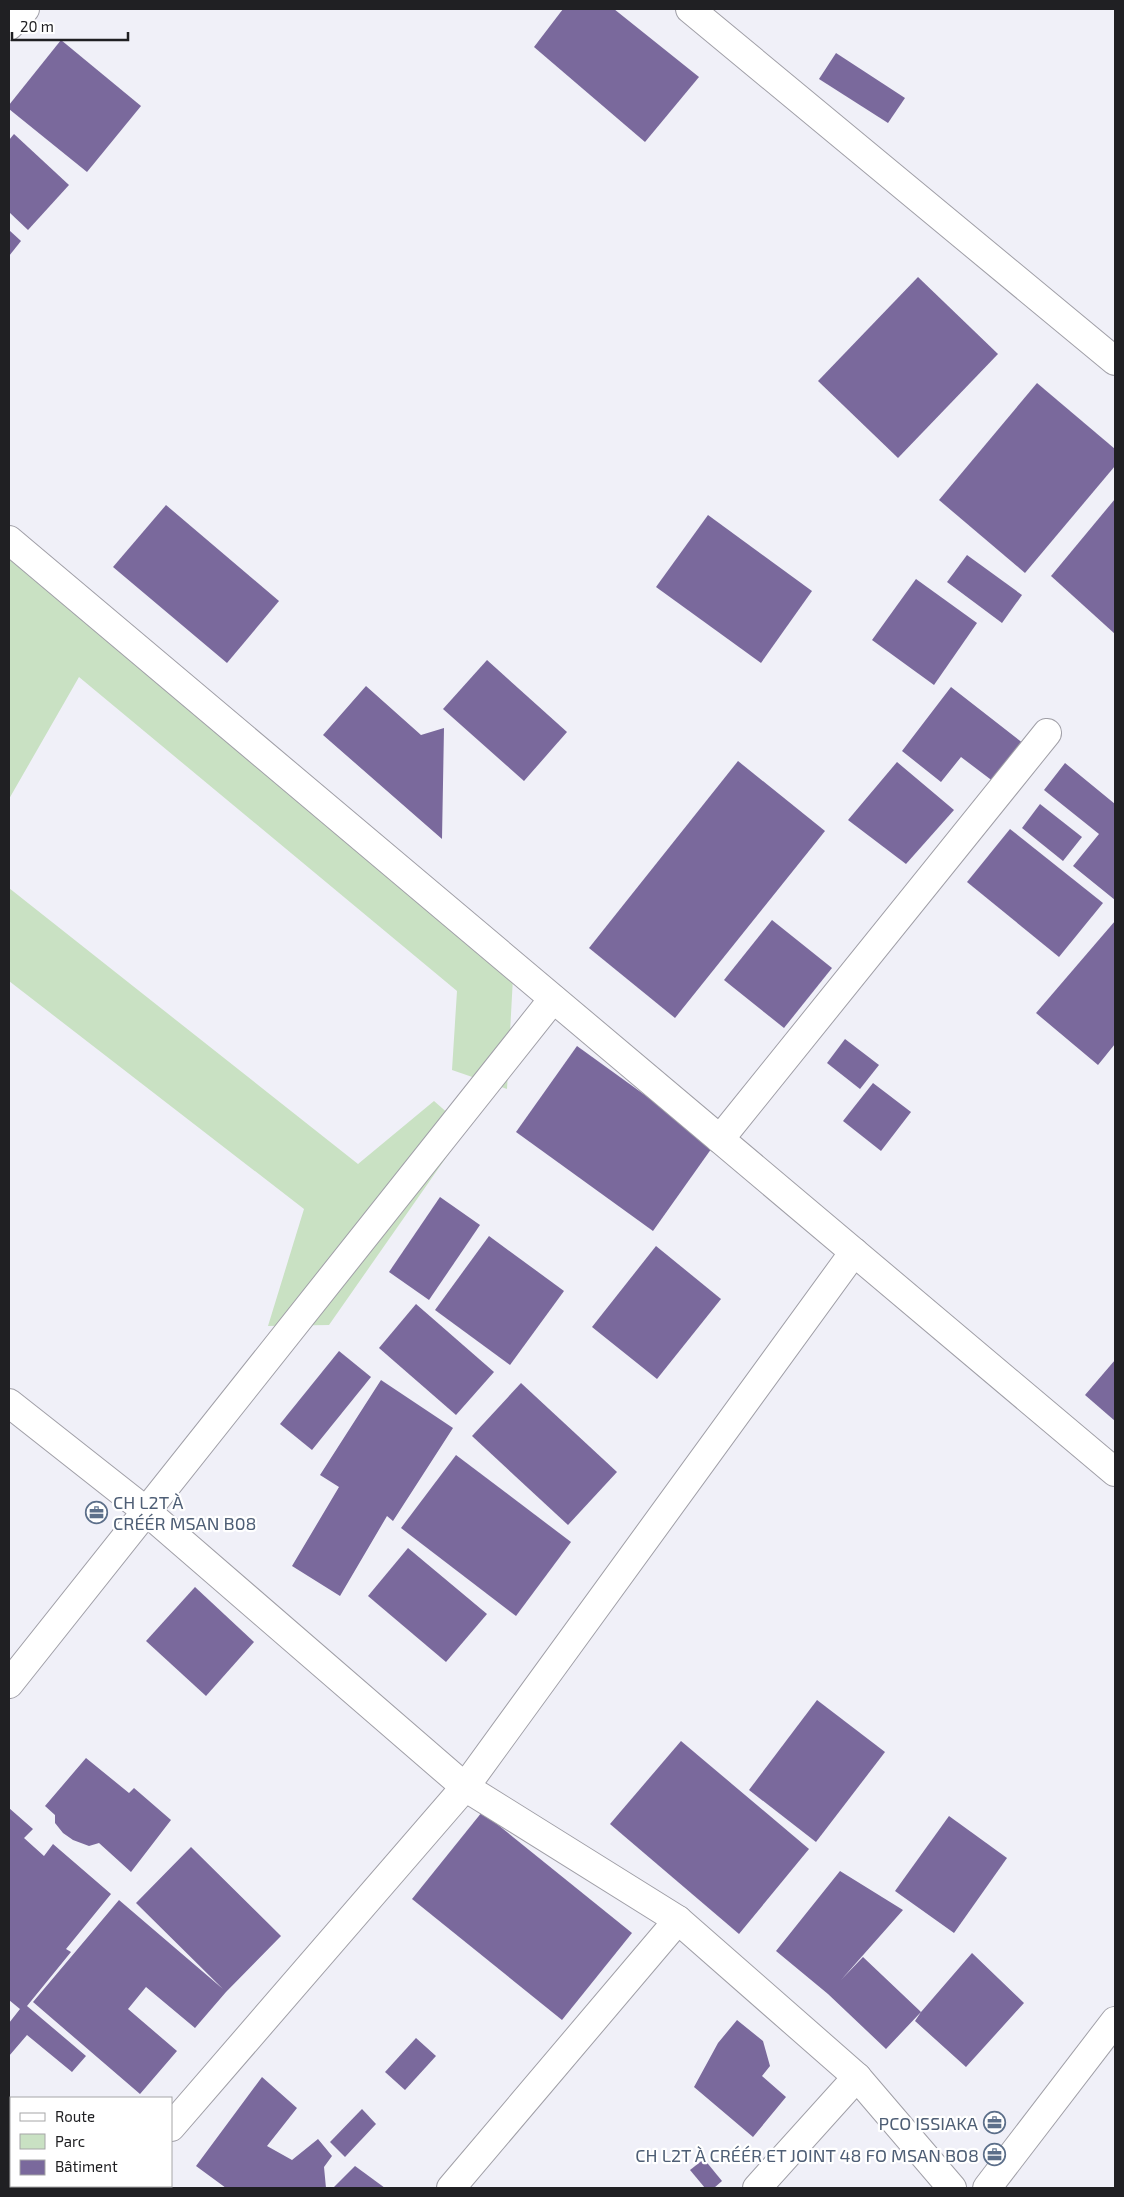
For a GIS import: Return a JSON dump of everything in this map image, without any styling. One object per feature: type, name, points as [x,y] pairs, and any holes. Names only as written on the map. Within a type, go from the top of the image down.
[{"type":"street","points":[[9,26],[25,9]]},
{"type":"street","points":[[690,9],[1115,361]]},
{"type":"street","points":[[9,540],[1115,1472]]},
{"type":"street","points":[[720,1139],[1047,733]]},
{"type":"street","points":[[9,1684],[553,998]]},
{"type":"street","points":[[172,2126],[465,1786],[854,1252]]},
{"type":"street","points":[[9,1402],[146,1511],[465,1786],[678,1920],[857,2077],[952,2188]]},
{"type":"street","points":[[450,2188],[678,1920]]},
{"type":"street","points":[[986,2188],[1115,2021]]},
{"type":"street","points":[[757,2188],[857,2077]]},
{"type":"green space","points":[[9,535],[513,977],[507,1089],[452,1070],[457,991],[79,677],[9,799]]},
{"type":"green space","points":[[9,888],[358,1164],[434,1101],[466,1129],[329,1325],[268,1326],[304,1209],[9,981]]},
{"type":"building","points":[[563,9],[614,9],[699,77],[645,142],[534,47]]},
{"type":"building","points":[[61,40],[141,106],[87,172],[9,109],[9,105]]},
{"type":"building","points":[[836,53],[905,98],[888,123],[819,79]]},
{"type":"building","points":[[14,134],[69,185],[28,230],[9,212],[9,140]]},
{"type":"building","points":[[9,230],[21,241],[9,256]]},
{"type":"building","points":[[918,277],[998,354],[898,458],[818,381]]},
{"type":"building","points":[[1037,383],[1115,449],[1115,466],[1025,573],[939,500]]},
{"type":"building","points":[[1115,499],[1115,634],[1051,576]]},
{"type":"building","points":[[166,505],[279,601],[227,663],[113,567]]},
{"type":"building","points":[[708,515],[812,591],[761,663],[656,587]]},
{"type":"building","points":[[967,555],[1022,595],[1002,623],[947,582]]},
{"type":"building","points":[[916,579],[977,623],[934,685],[872,640]]},
{"type":"building","points":[[487,660],[567,732],[524,781],[443,709]]},
{"type":"building","points":[[366,686],[421,735],[444,728],[442,839],[323,735]]},
{"type":"building","points":[[951,687],[1024,744],[994,782],[961,757],[941,782],[902,751]]},
{"type":"building","points":[[738,761],[825,831],[675,1018],[589,948]]},
{"type":"building","points":[[897,762],[954,810],[906,864],[848,820]]},
{"type":"building","points":[[1065,763],[1115,804],[1115,900],[1073,866],[1099,834],[1044,790]]},
{"type":"building","points":[[1040,804],[1082,837],[1063,861],[1022,828]]},
{"type":"building","points":[[1010,829],[1103,903],[1059,957],[967,882]]},
{"type":"building","points":[[772,920],[832,968],[784,1028],[724,980]]},
{"type":"building","points":[[1115,921],[1115,1044],[1098,1065],[1036,1013]]},
{"type":"building","points":[[845,1039],[879,1065],[860,1089],[827,1063]]},
{"type":"building","points":[[577,1046],[714,1145],[653,1231],[516,1132]]},
{"type":"building","points":[[873,1083],[911,1112],[881,1151],[843,1121]]},
{"type":"building","points":[[440,1197],[480,1225],[429,1300],[389,1272]]},
{"type":"building","points":[[489,1236],[564,1291],[510,1365],[435,1310]]},
{"type":"building","points":[[656,1246],[721,1299],[657,1379],[592,1327]]},
{"type":"building","points":[[416,1304],[494,1372],[456,1415],[379,1348]]},
{"type":"building","points":[[339,1351],[371,1377],[312,1450],[280,1424]]},
{"type":"building","points":[[1115,1360],[1115,1421],[1085,1395]]},
{"type":"building","points":[[381,1380],[453,1428],[393,1521],[387,1516],[340,1596],[292,1566],[339,1487],[320,1475]]},
{"type":"building","points":[[521,1383],[617,1472],[568,1525],[472,1436]]},
{"type":"building","points":[[456,1455],[571,1542],[516,1616],[401,1528]]},
{"type":"building","points":[[408,1548],[487,1614],[446,1662],[368,1596]]},
{"type":"building","points":[[195,1587],[254,1642],[206,1696],[146,1641]]},
{"type":"building","points":[[817,1700],[885,1752],[816,1842],[749,1790]]},
{"type":"building","points":[[681,1741],[809,1849],[739,1934],[610,1824]]},
{"type":"building","points":[[86,1758],[129,1793],[134,1788],[171,1820],[131,1872],[99,1843],[89,1846],[73,1840],[63,1833],[55,1823],[55,1815],[45,1806]]},
{"type":"building","points":[[9,1808],[33,1829],[24,1838],[44,1856],[53,1844],[111,1894],[66,1949],[71,1952],[27,2006],[86,2056],[72,2072],[27,2035],[9,2056],[9,2023],[20,2009],[9,2000]]},
{"type":"building","points":[[482,1812],[632,1933],[562,2020],[412,1899]]},
{"type":"building","points":[[949,1816],[1007,1858],[954,1933],[895,1891]]},
{"type":"building","points":[[191,1847],[281,1936],[226,1992],[195,2028],[146,1987],[128,2009],[177,2051],[140,2094],[33,2002],[119,1900],[223,1989],[136,1903]]},
{"type":"building","points":[[840,1871],[903,1910],[841,1980],[863,1957],[921,2012],[886,2049],[828,1994],[776,1951]]},
{"type":"building","points":[[972,1953],[1024,2003],[966,2067],[915,2021]]},
{"type":"building","points":[[737,2020],[763,2041],[770,2066],[762,2076],[786,2097],[753,2137],[694,2087],[718,2043]]},
{"type":"building","points":[[416,2038],[436,2056],[405,2090],[385,2072]]},
{"type":"building","points":[[262,2077],[297,2108],[267,2146],[292,2160],[318,2139],[332,2156],[324,2167],[326,2188],[226,2188],[196,2166]]},
{"type":"building","points":[[362,2109],[376,2124],[345,2157],[330,2142]]},
{"type":"building","points":[[704,2159],[722,2181],[714,2188],[705,2188],[690,2170]]},
{"type":"building","points":[[355,2166],[385,2188],[333,2188]]},
{"type":"place","name":"CH L2T À CRÉÉR MSAN B08","points":[[97,1512]]},
{"type":"place","name":"PCO ISSIAKA","points":[[994,2123]]},
{"type":"place","name":"CH L2T À CRÉÉR ET JOINT 48 FO MSAN BO8","points":[[995,2155]]}]
